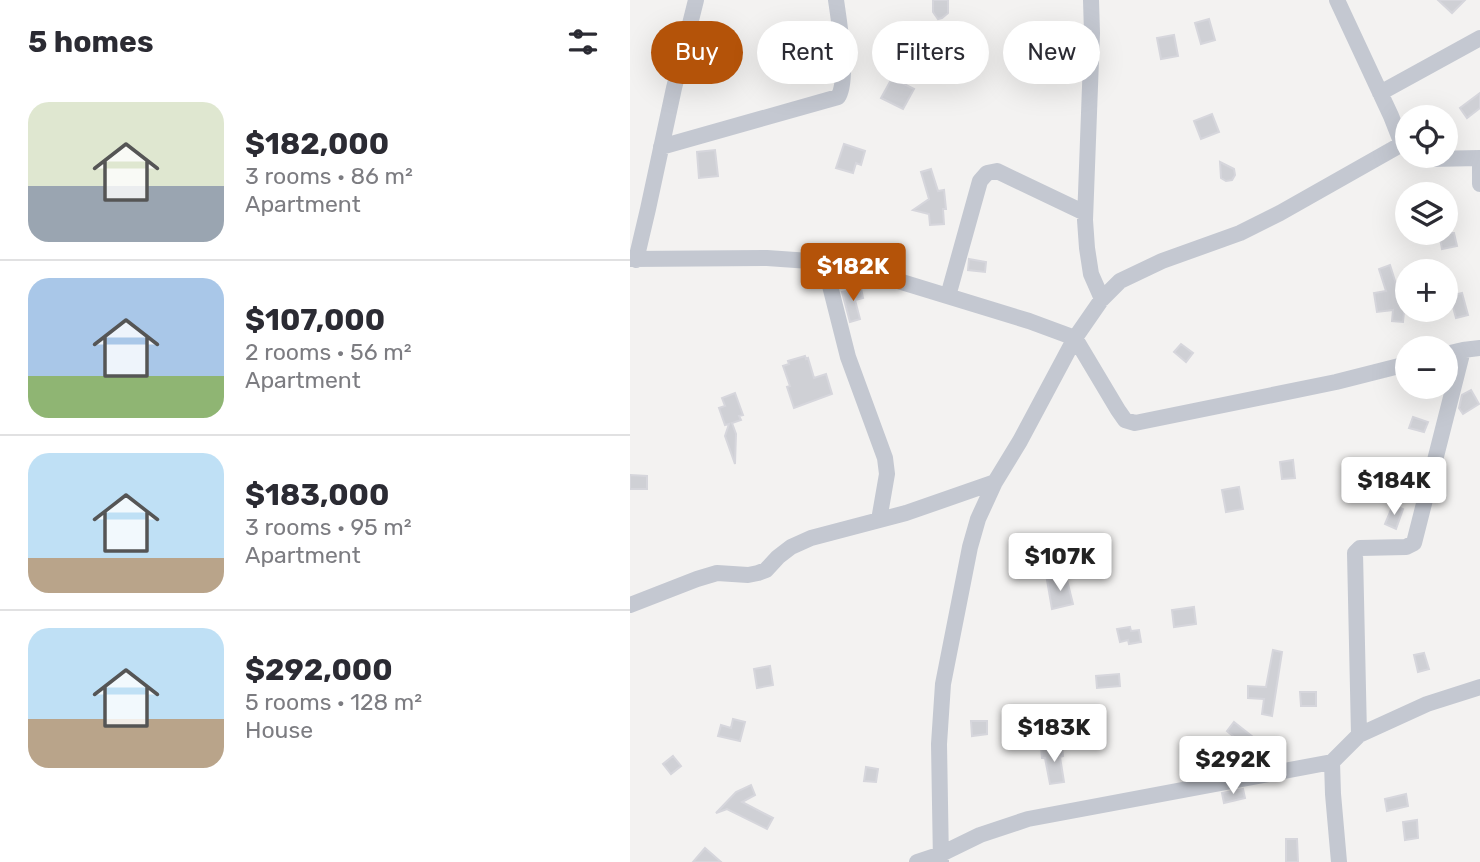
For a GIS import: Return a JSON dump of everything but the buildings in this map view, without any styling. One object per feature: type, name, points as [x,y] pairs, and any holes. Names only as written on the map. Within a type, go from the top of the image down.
[{"type":"street","points":[[696,0],[633,260],[767,258],[824,262],[869,271],[1029,321],[1075,338],[1125,420],[1135,423],[1336,382],[1395,367]]},
{"type":"street","points":[[661,147],[838,97],[843,86],[836,0]]},
{"type":"street","points":[[1091,0],[1085,213],[1091,274],[1102,299]]},
{"type":"street","points":[[1337,0],[1395,127]]},
{"type":"street","points":[[1380,93],[1480,38]]},
{"type":"street","points":[[941,858],[939,744],[943,684],[970,547],[978,519],[995,482],[1075,338],[1102,299],[1120,281],[1162,261],[1240,233],[1395,152]]},
{"type":"street","points":[[1458,158],[1480,158],[1480,184]]},
{"type":"street","points":[[948,296],[981,181],[987,173],[997,171],[1085,213]]},
{"type":"street","points":[[824,262],[844,344],[885,458],[887,474],[879,520]]},
{"type":"street","points":[[1458,351],[1480,348]]},
{"type":"street","points":[[1359,735],[1355,554],[1360,548],[1406,547],[1414,543],[1463,350]]},
{"type":"street","points":[[630,605],[717,573],[758,573],[792,547],[811,538],[942,502],[995,482]]},
{"type":"street","points":[[917,862],[941,858],[980,835],[1028,819],[1332,762],[1359,735],[1427,704],[1480,687]]},
{"type":"street","points":[[1332,762],[1339,862]]}]
